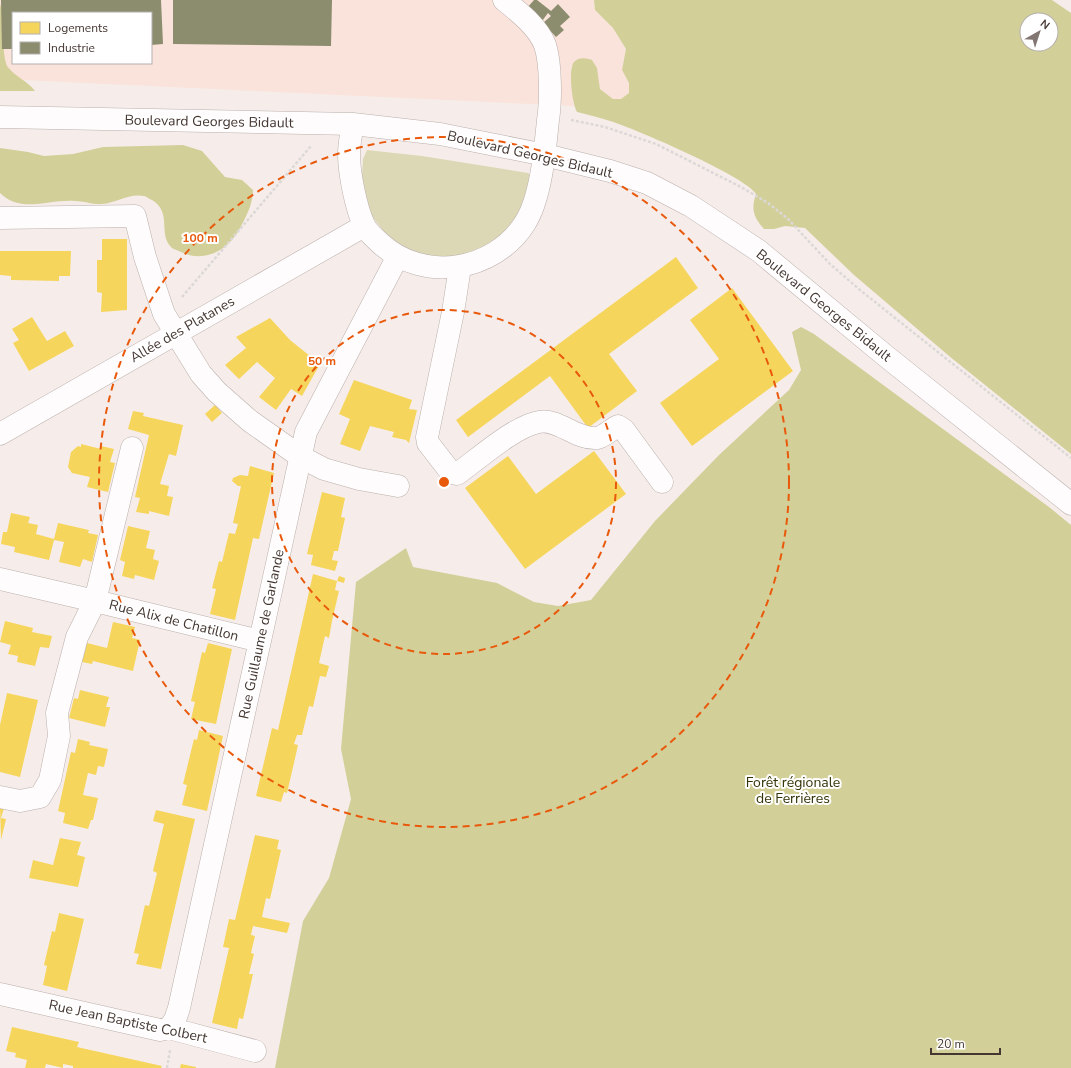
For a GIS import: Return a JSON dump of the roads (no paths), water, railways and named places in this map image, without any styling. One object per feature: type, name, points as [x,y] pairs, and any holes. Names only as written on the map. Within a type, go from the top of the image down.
[{"type":"street","points":[[352,124],[349,155],[354,186],[364,226],[387,249],[398,256],[431,267],[447,268],[460,267],[475,263],[498,251],[525,223],[536,196],[545,155],[549,116],[550,80],[545,45],[533,26],[504,0]]},
{"type":"street","name":"Boulevard Georges Bidault","points":[[0,117],[352,124],[440,134],[545,155],[610,171],[647,184],[692,206],[724,226],[759,251],[887,357],[1071,504]]},
{"type":"street","points":[[0,218],[135,216],[145,257],[164,314],[201,374],[217,392],[250,421],[301,457],[324,469],[359,479],[398,486]]},
{"type":"street","name":"Allée des Platanes","points":[[0,434],[364,226]]},
{"type":"street","name":"Rue Guillaume de Garlande","points":[[169,1028],[175,1020],[179,1008],[306,432],[398,256]]},
{"type":"street","points":[[460,267],[453,312],[427,437],[428,443],[449,470],[452,473],[457,474],[517,430],[541,421],[552,423],[581,436],[593,438],[600,438],[612,428],[618,426],[624,430],[662,482]]},
{"type":"street","points":[[0,579],[96,601],[132,448]]},
{"type":"street","name":"Rue Alix de Chatillon","points":[[0,797],[20,801],[40,797],[50,780],[59,736],[57,713],[77,637],[96,601],[260,641]]},
{"type":"street","name":"Rue Jean Baptiste Colbert","points":[[0,994],[160,1030],[169,1028],[255,1050]]},
{"type":"park label","name":"Forêt régionale de Ferrières","points":[[793,790]]}]
